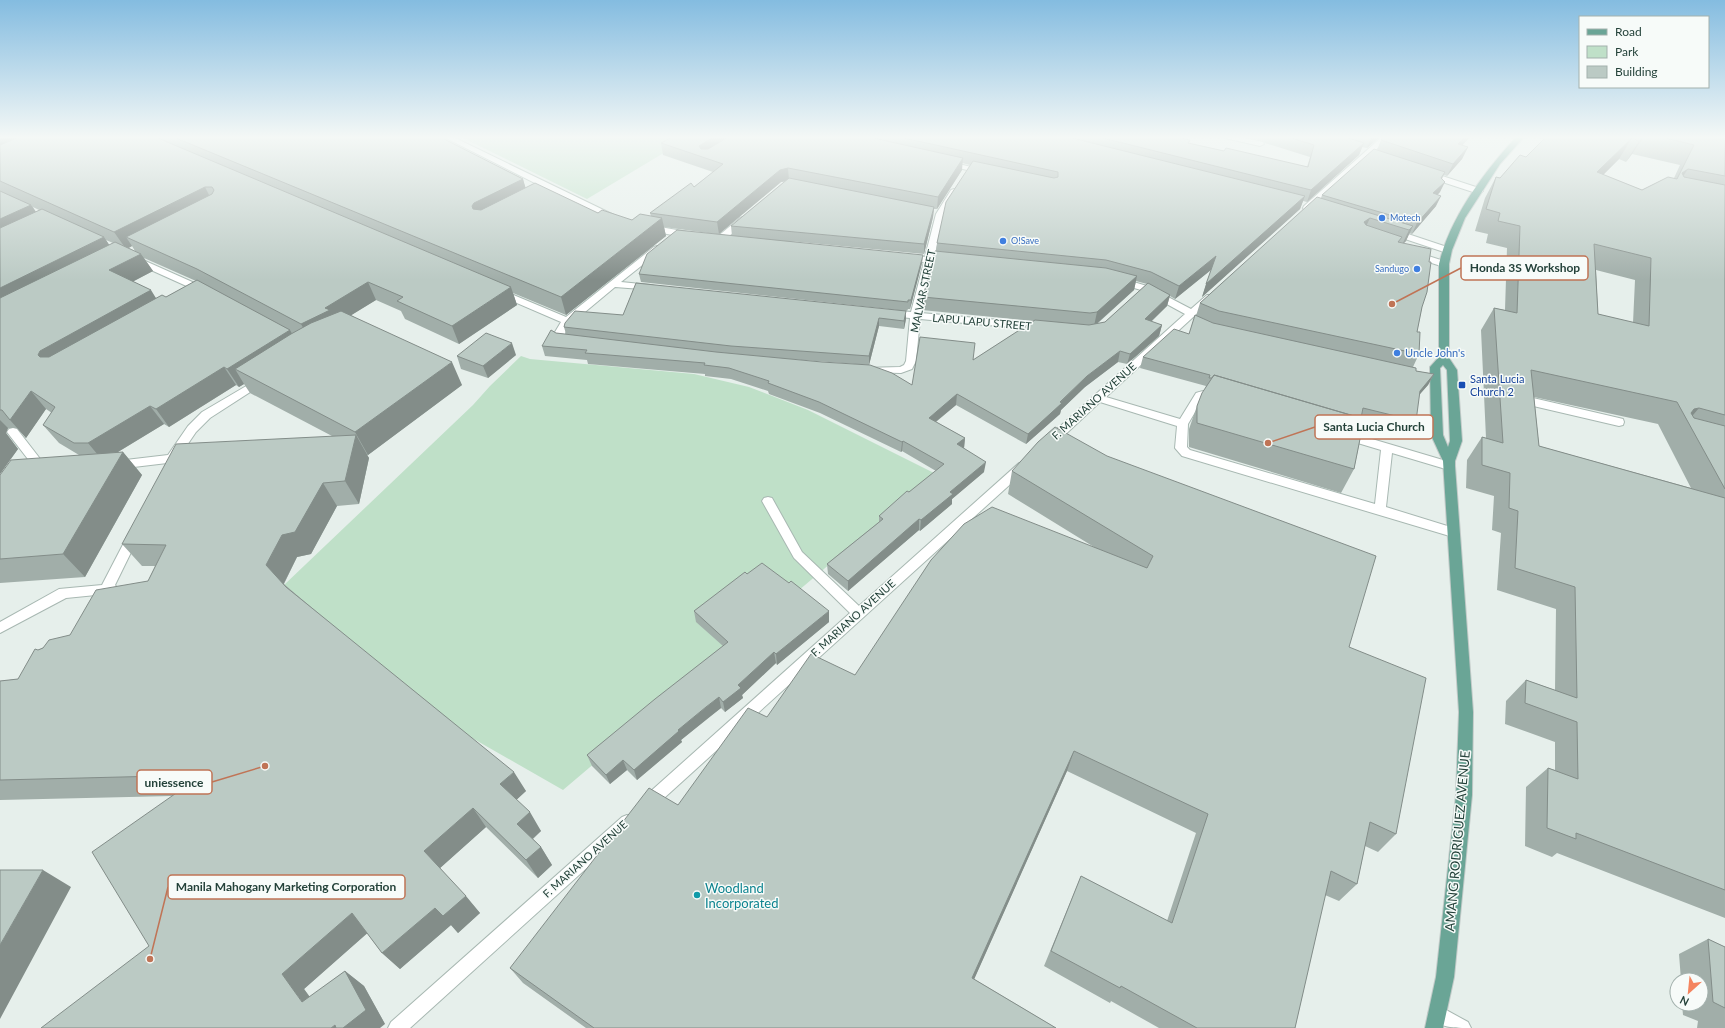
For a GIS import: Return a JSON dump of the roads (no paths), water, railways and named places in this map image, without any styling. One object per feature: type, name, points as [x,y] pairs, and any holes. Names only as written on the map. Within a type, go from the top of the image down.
[{"type":"main road","name":"AMANG RODRIGUEZ AVENUE","points":[[1449,464],[1456,441],[1452,370],[1444,358],[1444,264],[1447,250],[1461,218],[1484,184]]},
{"type":"main road","name":"AMANG RODRIGUEZ AVENUE","points":[[1436,1021],[1445,977],[1460,839],[1464,788],[1466,712],[1449,464],[1438,435],[1431,379],[1435,368],[1444,358]]},
{"type":"street","points":[[545,184],[604,214],[619,219]]},
{"type":"street","name":"MALVAR STREET","points":[[856,370],[901,370],[908,368],[911,361],[916,316],[929,260],[936,214],[958,184]]},
{"type":"street","points":[[1306,209],[1334,184]]},
{"type":"street","points":[[1458,184],[1479,191]]},
{"type":"street","points":[[539,195],[553,188]]},
{"type":"street","points":[[736,240],[717,238],[750,214]]},
{"type":"street","points":[[641,227],[676,234],[698,236]]},
{"type":"street","points":[[1387,230],[1447,250]]},
{"type":"street","points":[[580,342],[560,339],[559,332],[567,321],[676,234]]},
{"type":"street","points":[[1404,251],[1444,264]]},
{"type":"street","points":[[134,252],[127,255],[207,292],[190,298]]},
{"type":"street","points":[[898,257],[961,264]]},
{"type":"street","points":[[1111,279],[1144,288],[1190,319]]},
{"type":"street","points":[[613,284],[660,289]]},
{"type":"street","points":[[490,288],[567,321]]},
{"type":"street","points":[[1135,295],[1144,288]]},
{"type":"street","name":"F. MARIANO AVENUE","points":[[397,1028],[1098,398],[1190,319],[1219,289]]},
{"type":"street","name":"LAPU LAPU STREET","points":[[877,312],[1056,328]]},
{"type":"street","points":[[165,472],[171,458],[192,429],[206,415],[271,373]]},
{"type":"street","points":[[1228,400],[1206,393],[1200,395],[1183,424],[1181,448],[1186,453],[1453,532]]},
{"type":"street","points":[[1098,398],[1183,424]]},
{"type":"street","points":[[1533,402],[1619,422]]},
{"type":"street","points":[[13,432],[38,464],[62,465]]},
{"type":"street","points":[[1334,432],[1387,448],[1449,464]]},
{"type":"street","points":[[1380,510],[1387,448]]},
{"type":"street","points":[[109,466],[171,458],[194,457]]},
{"type":"street","points":[[768,500],[798,555],[858,614]]},
{"type":"street","points":[[95,610],[138,527]]},
{"type":"street","points":[[0,628],[64,593],[128,588]]},
{"type":"street","points":[[1436,1021],[1462,1028]]},
{"type":"place","name":"Motech","points":[[1382,218]]},
{"type":"place","name":"O!Save","points":[[1003,241]]},
{"type":"place","name":"Sandugo","points":[[1417,269]]},
{"type":"place","name":"Honda 3S Workshop","points":[[1392,304]]},
{"type":"place","name":"Uncle John's","points":[[1397,353]]},
{"type":"place","name":"Santa Lucia Church 2","points":[[1462,385]]},
{"type":"place","name":"Santa Lucia Church","points":[[1268,443]]},
{"type":"place","name":"uniessence","points":[[265,766]]},
{"type":"place","name":"Woodland Incorporated","points":[[697,895]]},
{"type":"place","name":"Manila Mahogany Marketing Corporation","points":[[150,959]]}]
